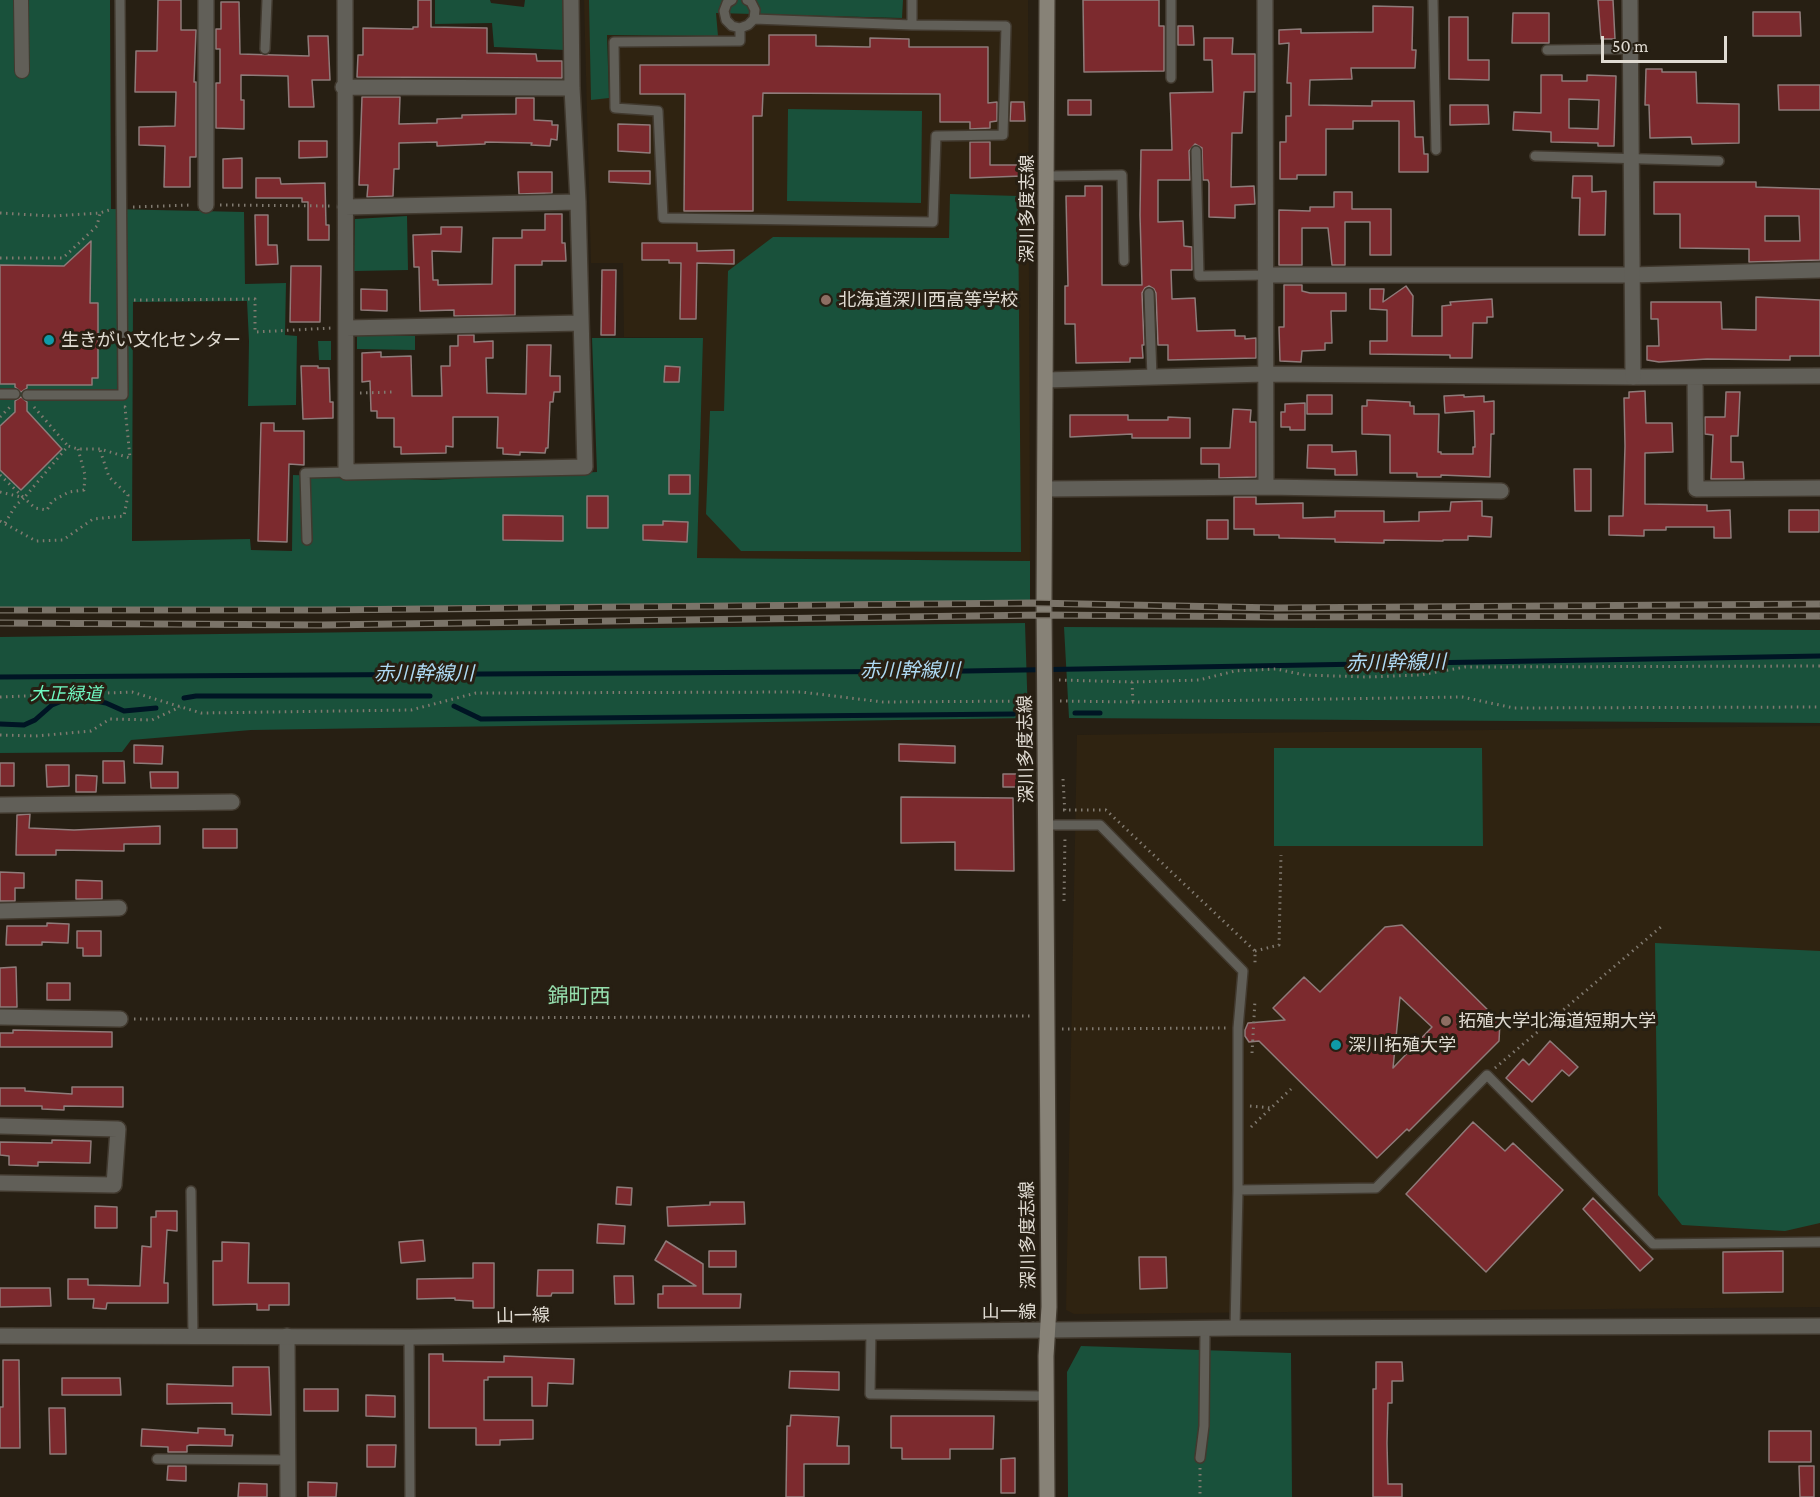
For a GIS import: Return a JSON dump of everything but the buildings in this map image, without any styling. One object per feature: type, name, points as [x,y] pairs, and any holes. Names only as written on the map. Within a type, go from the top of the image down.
[{"type":"main road","name":"深川多度志線","points":[[1047,0],[1045,701],[1049,1307],[1046,1396],[1047,1497]]},
{"type":"street","points":[[21,0],[22,71]]},
{"type":"street","points":[[206,0],[206,205]]},
{"type":"street","points":[[345,0],[346,472],[585,467],[578,202],[572,88],[572,0]]},
{"type":"street","points":[[1265,0],[1266,487]]},
{"type":"street","points":[[1630,0],[1633,377]]},
{"type":"street","points":[[344,87],[572,88]]},
{"type":"street","points":[[345,207],[578,202]]},
{"type":"street","points":[[1266,275],[1631,275],[1820,270]]},
{"type":"street","points":[[346,328],[581,323]]},
{"type":"street","points":[[1046,380],[1265,374],[1820,376]]},
{"type":"street","points":[[1695,377],[1696,489],[1820,488]]},
{"type":"street","points":[[1046,489],[1266,487],[1501,491]]},
{"type":"street","points":[[0,805],[232,802]]},
{"type":"street","points":[[0,911],[120,909]]},
{"type":"street","points":[[0,1017],[120,1019]]},
{"type":"street","points":[[0,1126],[118,1129],[114,1185],[0,1183]]},
{"type":"street","name":"山一線","points":[[0,1336],[409,1337],[1235,1328],[1820,1326]]},
{"type":"street","points":[[286,1336],[288,1497]]},
{"type":"lane","points":[[27,394],[123,395],[120,0]]},
{"type":"lane","points":[[265,49],[267,0]]},
{"type":"lane","points":[[732,0],[727,3],[724,11],[726,20],[732,26],[740,28],[748,25],[754,18],[755,10],[751,2],[747,0]]},
{"type":"lane","points":[[912,0],[912,25]]},
{"type":"lane","points":[[1171,0],[1171,78]]},
{"type":"lane","points":[[1433,0],[1436,150]]},
{"type":"lane","points":[[740,28],[740,42],[614,42],[615,108],[658,111],[663,218],[933,222],[936,136],[1003,135],[1006,26],[912,25],[754,18]]},
{"type":"lane","points":[[1547,50],[1630,49]]},
{"type":"lane","points":[[1196,151],[1199,276],[1266,275]]},
{"type":"lane","points":[[1534,156],[1719,161]]},
{"type":"lane","points":[[1047,176],[1122,175],[1124,261]]},
{"type":"lane","points":[[1149,293],[1152,377]]},
{"type":"lane","points":[[0,394],[15,394]]},
{"type":"lane","points":[[307,540],[305,473],[346,472]]},
{"type":"lane","points":[[1046,818],[1100,825],[1243,971],[1238,1028],[1235,1328]]},
{"type":"lane","points":[[1238,1190],[1376,1188],[1487,1075],[1653,1244],[1820,1242]]},
{"type":"lane","points":[[191,1191],[193,1336]]},
{"type":"lane","points":[[1200,1458],[1204,1426],[1205,1330]]},
{"type":"lane","points":[[871,1331],[870,1394],[1046,1396]]},
{"type":"lane","points":[[409,1337],[410,1497]]},
{"type":"lane","points":[[157,1459],[287,1460]]},
{"type":"path","points":[[0,213],[52,216],[100,213],[121,207],[206,205],[345,207]]},
{"type":"path","points":[[0,258],[63,258],[97,226],[100,213]]},
{"type":"path","points":[[123,301],[255,299],[255,332],[346,328]]},
{"type":"path","points":[[346,393],[393,392]]},
{"type":"path","points":[[0,417],[10,406]]},
{"type":"path","points":[[27,407],[45,407]]},
{"type":"path","points":[[34,407],[68,446],[78,449],[100,449],[130,458],[125,408],[114,407]]},
{"type":"path","points":[[5,523],[16,505],[68,446]]},
{"type":"path","points":[[0,475],[35,508],[47,510],[52,501],[69,492],[84,490],[85,475],[78,449]]},
{"type":"path","points":[[0,521],[36,540],[63,540],[93,519],[124,516],[128,495],[109,477],[100,449]]},
{"type":"path","points":[[0,492],[24,498]]},
{"type":"path","points":[[1058,680],[1132,682],[1199,680],[1235,671],[1276,669],[1305,675],[1367,677],[1420,675],[1465,667],[1820,666]]},
{"type":"path","points":[[1132,682],[1133,702]]},
{"type":"path","points":[[0,697],[132,692],[152,696],[201,713],[411,710],[476,693],[801,692],[884,702],[1133,702],[1462,697],[1514,708],[1820,707]]},
{"type":"path","points":[[0,735],[36,736],[91,731],[110,719],[152,720],[180,707]]},
{"type":"path","points":[[1046,818],[1106,810],[1255,951],[1255,970]]},
{"type":"path","points":[[1255,951],[1279,945],[1281,855]]},
{"type":"path","points":[[1487,1075],[1662,926]]},
{"type":"path","points":[[1252,1059],[1255,990]]},
{"type":"path","points":[[120,1019],[1046,1016],[1061,1029],[1238,1028]]},
{"type":"path","points":[[1250,1117],[1250,1128],[1291,1089]]},
{"type":"path","points":[[1250,1106],[1272,1108]]},
{"type":"path","points":[[1200,1458],[1200,1497]]},
{"type":"shaded area","name":"北海道深川西高等学校","points":[[584,0],[1028,0],[1030,561],[696,559],[703,338],[624,337],[623,263],[591,263]]},
{"type":"shaded area","name":"拓殖大学北海道短期大学","points":[[1820,726],[1820,1307],[1074,1314],[1066,1310],[1077,735]]},
{"type":"green space","points":[[0,0],[110,0],[111,209],[244,212],[245,284],[286,283],[285,335],[297,336],[296,405],[248,406],[247,301],[133,302],[132,541],[250,539],[251,550],[292,551],[293,475],[433,480],[597,472],[592,338],[703,338],[697,558],[1030,561],[1030,605],[0,611]]},
{"type":"green space","points":[[435,0],[490,0],[491,3],[524,7],[525,0],[566,0],[565,50],[494,47],[492,23],[435,24]]},
{"type":"green space","points":[[589,0],[903,0],[902,18],[716,13],[718,36],[607,35],[609,98],[591,100]]},
{"type":"green space","points":[[788,109],[922,111],[921,203],[787,201]]},
{"type":"green space","points":[[950,194],[1018,196],[1021,552],[741,551],[706,514],[710,411],[724,411],[728,271],[773,237],[949,238]]},
{"type":"green space","points":[[407,216],[408,270],[354,271],[355,219]]},
{"type":"green space","points":[[357,335],[415,336],[415,350],[357,349]]},
{"type":"green space","points":[[318,341],[331,341],[331,360],[319,360]]},
{"type":"green space","name":"大正緑道","points":[[1025,623],[1028,718],[251,730],[131,740],[122,752],[0,753],[0,637]]},
{"type":"green space","points":[[1064,627],[1820,630],[1820,723],[1069,718]]},
{"type":"green space","points":[[1274,748],[1482,748],[1483,846],[1274,846]]},
{"type":"green space","points":[[1655,943],[1820,951],[1820,1223],[1785,1231],[1682,1225],[1658,1195]]},
{"type":"green space","points":[[1081,1346],[1291,1353],[1292,1497],[1068,1497],[1067,1372]]},
{"type":"waterway","name":"赤川幹線川","points":[[0,677],[966,671],[1820,656]]},
{"type":"waterway","points":[[184,698],[196,696],[430,696]]},
{"type":"waterway","points":[[0,724],[24,725],[35,720],[52,705],[62,701],[95,701],[124,711],[156,708]]},
{"type":"waterway","points":[[454,706],[481,719],[1014,714]]},
{"type":"waterway","points":[[1075,713],[1100,713]]},
{"type":"railway","points":[[0,610],[322,610],[1033,603],[1275,608],[1820,604]]},
{"type":"railway","points":[[0,623],[322,625],[1044,615],[1820,616]]},
{"type":"place","name":"北海道深川西高等学校","points":[[826,300]]},
{"type":"place","name":"生きがい文化センター","points":[[49,340]]},
{"type":"place","name":"拓殖大学北海道短期大学","points":[[1446,1021]]},
{"type":"place","name":"深川拓殖大学","points":[[1336,1045]]},
{"type":"district","name":"錦町西","points":[[579,997]]}]
